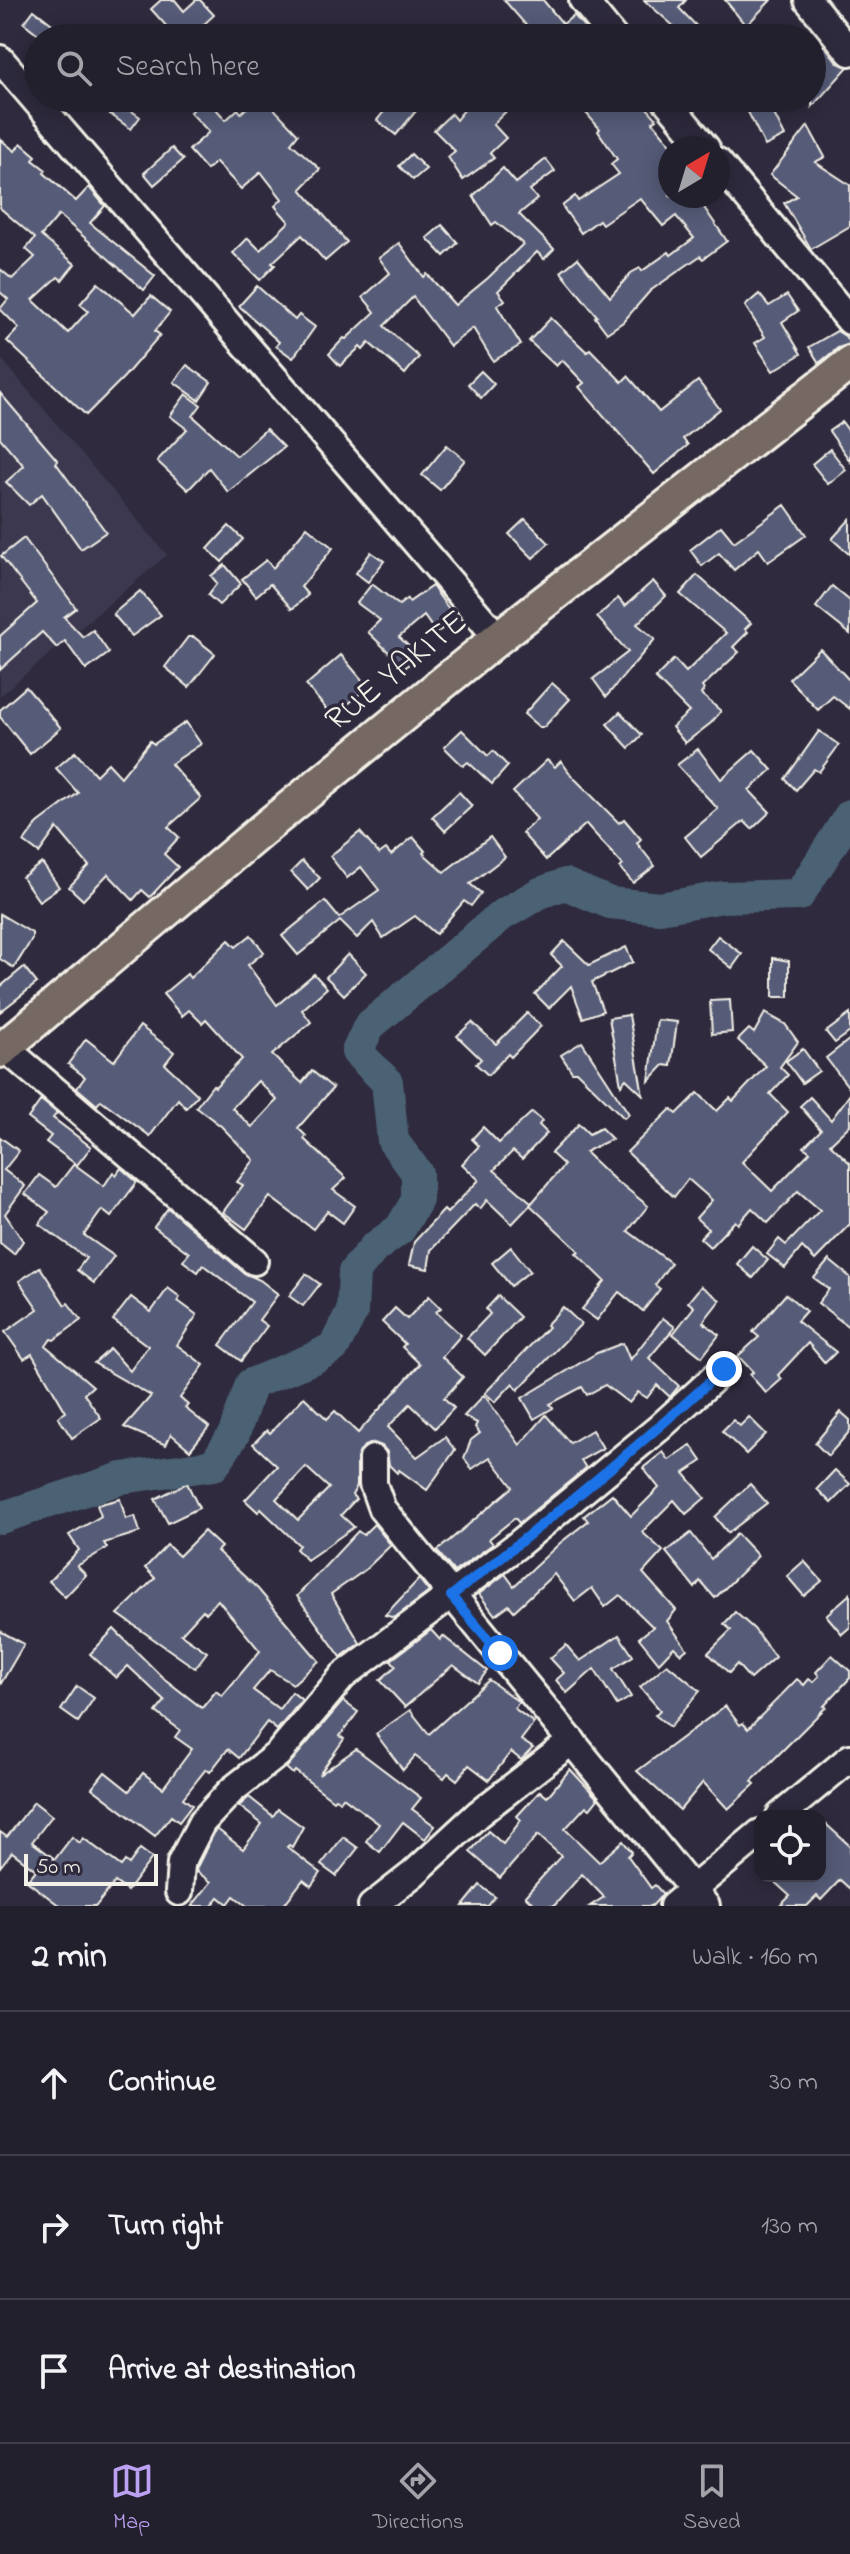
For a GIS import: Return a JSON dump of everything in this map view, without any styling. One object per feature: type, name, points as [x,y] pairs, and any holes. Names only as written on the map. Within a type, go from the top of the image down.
[{"type":"main road","name":"RUE YAKITE","points":[[2,1049],[262,830],[498,638],[850,363]]},
{"type":"street","points":[[583,0],[603,24]]},
{"type":"street","points":[[808,0],[850,52]]},
{"type":"street","points":[[0,59],[24,87]]},
{"type":"street","points":[[46,112],[498,638]]},
{"type":"street","points":[[676,112],[696,136]]},
{"type":"street","points":[[730,176],[850,321]]},
{"type":"street","points":[[2,1049],[254,1261]]},
{"type":"street","points":[[179,1892],[181,1863],[202,1822],[232,1790],[278,1754],[343,1676],[516,1546],[647,1438],[724,1369]]},
{"type":"street","points":[[373,1459],[373,1484],[382,1509],[572,1741],[690,1900],[754,1839]]},
{"type":"street","points":[[372,1906],[413,1874],[478,1814],[572,1741]]},
{"type":"street","points":[[787,1810],[850,1758]]},
{"type":"shaded area","points":[[0,357],[167,555],[0,696]]},
{"type":"building","points":[[161,0],[175,0],[184,11],[200,0],[214,15],[204,24],[164,24],[151,9]]},
{"type":"building","points":[[504,0],[543,0],[563,24],[525,24]]},
{"type":"building","points":[[644,0],[686,0],[679,8],[694,24],[671,24]]},
{"type":"building","points":[[725,0],[771,0],[748,24],[744,24]]},
{"type":"building","points":[[34,10],[52,24],[25,24]]},
{"type":"building","points":[[574,15],[582,24],[563,24]]},
{"type":"building","points":[[826,48],[838,63],[848,67],[826,91]]},
{"type":"building","points":[[133,112],[140,117],[131,129],[110,114]]},
{"type":"building","points":[[190,112],[219,112],[226,120],[235,112],[277,112],[298,134],[291,143],[320,169],[301,189],[347,242],[325,261],[302,235],[272,263],[275,265],[260,280],[233,253],[248,238],[260,250],[289,222],[275,206],[282,199],[261,172],[241,189],[216,162],[207,170],[189,150],[209,132]]},
{"type":"building","points":[[384,112],[415,112],[396,135],[377,120]]},
{"type":"building","points":[[463,112],[505,112],[493,124],[506,138],[490,153],[494,158],[463,180],[448,157],[455,151],[434,130],[451,114],[456,120]]},
{"type":"building","points":[[585,112],[651,112],[657,119],[653,122],[664,136],[658,136],[658,208],[704,208],[727,241],[650,291],[623,322],[607,333],[561,272],[578,258],[610,297],[631,273],[640,268],[642,271],[669,252],[671,255],[694,238],[676,216],[663,226],[640,198],[602,224],[599,220],[581,233],[562,206],[575,196],[578,201],[619,174],[611,164],[617,159],[598,131],[600,129]]},
{"type":"building","points":[[748,112],[773,112],[785,136],[765,146]]},
{"type":"building","points":[[808,126],[825,157],[815,162],[850,185],[850,226],[811,249],[784,203],[797,196],[770,175]]},
{"type":"building","points":[[0,139],[15,151],[21,143],[36,156],[33,160],[46,170],[44,173],[76,201],[89,187],[105,206],[90,223],[155,276],[144,290],[59,215],[41,236],[75,264],[62,280],[58,277],[33,300],[68,333],[88,311],[80,304],[98,283],[135,314],[151,296],[170,312],[155,331],[160,335],[86,415],[7,341],[19,328],[0,309],[8,299],[0,292],[0,269],[12,279],[35,257],[26,249],[35,238],[0,208]]},
{"type":"building","points":[[172,148],[183,160],[154,185],[144,173]]},
{"type":"building","points":[[411,154],[426,169],[413,180],[399,166]]},
{"type":"building","points":[[546,159],[555,171],[530,190],[537,199],[519,214],[554,249],[544,259],[537,252],[498,291],[505,300],[497,306],[521,345],[493,361],[473,328],[450,346],[413,297],[384,326],[419,357],[405,374],[369,343],[363,350],[360,347],[340,366],[329,354],[375,312],[363,297],[390,273],[379,258],[399,243],[424,277],[427,274],[455,305],[523,244],[496,222],[492,225],[473,196],[503,168],[516,183]]},
{"type":"building","points":[[442,225],[458,243],[444,256],[427,238]]},
{"type":"building","points":[[257,286],[295,320],[299,315],[315,327],[293,358],[276,346],[279,342],[239,306]]},
{"type":"building","points":[[759,294],[769,306],[787,295],[798,311],[782,322],[801,354],[773,371],[755,343],[765,337],[745,306]]},
{"type":"building","points":[[551,318],[587,352],[590,349],[622,382],[628,376],[659,412],[698,381],[720,409],[683,439],[688,445],[654,474],[579,387],[584,383],[562,360],[556,366],[529,341]]},
{"type":"building","points":[[837,331],[850,344],[838,348],[819,363],[809,347]]},
{"type":"building","points":[[187,365],[211,382],[199,400],[174,382]]},
{"type":"building","points":[[481,371],[494,384],[481,398],[468,384]]},
{"type":"building","points":[[0,393],[58,461],[56,463],[106,532],[81,549],[42,494],[29,505],[6,482],[24,466],[0,438]]},
{"type":"building","points":[[186,394],[201,405],[193,416],[237,456],[266,429],[284,447],[228,492],[209,468],[188,490],[157,461],[187,429],[170,416]]},
{"type":"building","points":[[842,422],[850,433],[850,461],[829,431]]},
{"type":"building","points":[[447,445],[465,460],[440,490],[422,475]]},
{"type":"building","points":[[830,449],[846,470],[828,484],[812,464]]},
{"type":"building","points":[[785,505],[806,535],[768,562],[759,549],[734,570],[719,553],[702,566],[690,550],[721,526],[734,542]]},
{"type":"building","points":[[525,519],[549,543],[533,558],[509,534]]},
{"type":"building","points":[[850,519],[850,555],[832,539]]},
{"type":"building","points":[[229,526],[243,539],[222,562],[208,549]]},
{"type":"building","points":[[307,527],[333,548],[301,587],[308,595],[292,609],[270,584],[256,596],[242,579],[266,560],[273,568]]},
{"type":"building","points":[[24,538],[76,608],[64,617],[83,637],[93,630],[109,653],[86,670],[65,641],[57,648],[42,632],[0,670],[0,636],[37,603],[1,556]]},
{"type":"building","points":[[371,552],[384,561],[368,582],[356,573]]},
{"type":"building","points":[[225,565],[241,584],[219,605],[208,595],[217,583],[211,576]]},
{"type":"building","points":[[697,575],[751,623],[745,629],[748,632],[733,647],[739,652],[702,687],[704,690],[701,694],[721,711],[685,743],[672,727],[689,712],[655,678],[674,659],[686,672],[726,633],[680,594]]},
{"type":"building","points":[[653,581],[666,596],[637,624],[655,639],[606,697],[593,679],[628,652],[597,617],[618,598],[625,606]]},
{"type":"building","points":[[372,584],[399,605],[432,586],[456,619],[436,633],[424,616],[399,637],[418,655],[405,668],[368,632],[380,620],[357,603]]},
{"type":"building","points":[[832,586],[850,601],[850,634],[816,607]]},
{"type":"building","points":[[140,591],[161,615],[132,636],[113,614]]},
{"type":"building","points":[[188,637],[194,637],[215,654],[189,687],[165,667]]},
{"type":"building","points":[[820,649],[850,681],[850,709],[833,696],[818,710],[789,679]]},
{"type":"building","points":[[341,655],[368,687],[333,717],[306,685]]},
{"type":"building","points":[[552,683],[570,699],[544,727],[539,727],[524,714]]},
{"type":"building","points":[[26,687],[61,728],[30,754],[0,717],[0,710]]},
{"type":"building","points":[[620,712],[642,735],[629,748],[607,724]]},
{"type":"building","points":[[186,722],[201,744],[171,764],[201,798],[168,827],[179,837],[164,854],[178,867],[150,897],[142,890],[133,900],[108,874],[83,900],[69,887],[89,866],[57,828],[39,853],[24,842],[38,823],[78,793],[56,768],[75,752],[96,775],[108,763],[121,777],[150,741],[154,744]]},
{"type":"building","points":[[462,730],[488,756],[493,751],[508,766],[492,784],[468,762],[463,766],[444,747]]},
{"type":"building","points":[[819,731],[839,745],[819,772],[814,769],[796,790],[785,779]]},
{"type":"building","points":[[698,749],[721,779],[754,750],[772,770],[749,790],[770,812],[752,829],[744,821],[701,857],[685,837],[718,809],[677,765]]},
{"type":"building","points":[[547,760],[555,767],[561,761],[619,823],[624,819],[641,839],[637,843],[655,866],[633,883],[620,868],[623,865],[586,824],[546,860],[522,833],[537,819],[513,792]]},
{"type":"building","points":[[459,792],[472,806],[445,831],[432,817]]},
{"type":"building","points":[[360,832],[379,854],[386,849],[391,855],[413,837],[425,851],[423,853],[444,872],[490,837],[505,857],[470,884],[481,893],[471,906],[464,901],[436,934],[415,916],[383,938],[373,922],[357,938],[340,921],[298,955],[282,936],[325,901],[339,918],[379,890],[361,867],[347,878],[330,856]]},
{"type":"building","points":[[302,861],[320,878],[308,890],[291,872]]},
{"type":"building","points":[[42,863],[59,887],[39,901],[22,877]]},
{"type":"building","points":[[0,914],[32,933],[32,939],[14,968],[0,959]]},
{"type":"building","points":[[251,935],[264,952],[248,965],[277,1005],[314,974],[327,988],[302,1010],[311,1022],[272,1055],[302,1083],[312,1071],[333,1088],[298,1128],[306,1136],[304,1139],[346,1178],[333,1190],[355,1206],[343,1223],[327,1211],[313,1229],[270,1197],[246,1229],[223,1212],[243,1185],[237,1182],[254,1160],[221,1126],[196,1107],[213,1085],[215,1087],[242,1059],[206,1019],[202,1023],[189,1010],[182,1016],[163,994],[187,974],[190,978],[229,940],[236,947]],"holes":[[[258,1081],[277,1100],[252,1127],[232,1108]]]},
{"type":"building","points":[[718,936],[742,954],[732,968],[708,949]]},
{"type":"building","points":[[564,941],[589,965],[626,947],[633,962],[592,982],[603,1011],[583,1018],[571,986],[549,1008],[535,994],[562,966],[551,955]]},
{"type":"building","points":[[348,954],[366,973],[344,995],[326,977]]},
{"type":"building","points":[[773,958],[789,961],[789,997],[773,997]]},
{"type":"building","points":[[24,967],[37,983],[0,1012],[0,987]]},
{"type":"building","points":[[730,1000],[732,1032],[712,1034],[710,1001]]},
{"type":"building","points":[[527,1013],[541,1026],[488,1075],[476,1064],[481,1059],[457,1036],[472,1022],[496,1044]]},
{"type":"building","points":[[765,1013],[785,1024],[798,1042],[780,1067],[788,1075],[770,1094],[788,1112],[742,1162],[772,1191],[810,1152],[804,1147],[821,1130],[800,1106],[810,1097],[831,1120],[850,1094],[850,1125],[830,1144],[850,1163],[850,1224],[815,1260],[802,1247],[785,1268],[767,1254],[779,1239],[786,1245],[820,1210],[798,1191],[768,1223],[752,1208],[710,1247],[700,1238],[708,1229],[696,1218],[712,1200],[688,1179],[674,1197],[627,1152],[671,1109],[677,1114],[698,1093],[717,1111],[730,1098],[733,1101],[766,1066],[738,1040],[749,1029],[754,1033]]},
{"type":"building","points":[[850,1014],[850,1032],[835,1043],[826,1032]]},
{"type":"building","points":[[629,1015],[643,1095],[626,1079],[621,1085],[609,1018]]},
{"type":"building","points":[[657,1020],[677,1022],[671,1066],[664,1065],[649,1081]]},
{"type":"building","points":[[140,1026],[174,1052],[165,1064],[198,1095],[186,1108],[178,1099],[150,1136],[101,1100],[97,1105],[77,1088],[85,1077],[68,1064],[86,1039],[114,1061]]},
{"type":"building","points":[[850,1039],[850,1089],[826,1058]]},
{"type":"building","points":[[582,1042],[629,1114],[624,1118],[577,1072],[572,1072],[561,1055]]},
{"type":"building","points":[[803,1049],[819,1071],[802,1083],[786,1061]]},
{"type":"building","points":[[41,1100],[57,1113],[53,1118],[91,1147],[77,1165],[46,1142],[51,1136],[28,1118]]},
{"type":"building","points":[[532,1112],[542,1121],[539,1125],[547,1133],[522,1159],[513,1151],[494,1170],[532,1203],[512,1224],[487,1200],[480,1209],[475,1204],[431,1250],[428,1269],[409,1265],[414,1242],[444,1210],[447,1213],[479,1180],[462,1164],[479,1146],[472,1139],[483,1127],[499,1143]]},
{"type":"building","points":[[579,1124],[589,1134],[601,1128],[612,1139],[585,1152],[648,1206],[628,1231],[671,1263],[655,1285],[660,1289],[643,1311],[619,1292],[597,1320],[582,1309],[605,1281],[576,1253],[579,1251],[530,1205],[564,1165],[551,1153]]},
{"type":"building","points":[[0,1137],[19,1151],[4,1170],[25,1186],[5,1214],[23,1241],[14,1254],[0,1243]]},
{"type":"building","points":[[74,1164],[104,1186],[113,1172],[116,1175],[121,1168],[137,1182],[111,1217],[102,1210],[84,1235],[114,1256],[94,1283],[77,1270],[86,1258],[39,1224],[49,1212],[25,1194],[39,1175],[56,1187]]},
{"type":"building","points":[[168,1208],[244,1273],[260,1280],[278,1294],[259,1320],[267,1326],[241,1361],[220,1345],[252,1302],[203,1265],[198,1272],[183,1261],[189,1253],[154,1227]]},
{"type":"building","points":[[752,1246],[768,1260],[753,1278],[737,1264]]},
{"type":"building","points":[[511,1247],[530,1271],[511,1286],[492,1263]]},
{"type":"building","points":[[829,1260],[850,1277],[850,1328],[818,1303],[829,1289],[814,1278]]},
{"type":"building","points":[[40,1267],[65,1305],[68,1303],[81,1320],[54,1340],[51,1339],[46,1346],[93,1386],[84,1394],[101,1418],[72,1438],[58,1417],[66,1412],[32,1354],[24,1359],[5,1332],[38,1309],[19,1281]]},
{"type":"building","points":[[306,1274],[320,1284],[303,1306],[289,1296]]},
{"type":"building","points":[[701,1286],[720,1300],[703,1322],[719,1335],[702,1357],[673,1334],[694,1307],[688,1302]]},
{"type":"building","points":[[168,1288],[180,1297],[178,1301],[197,1315],[177,1345],[204,1365],[180,1398],[188,1405],[185,1408],[209,1427],[190,1450],[171,1434],[166,1445],[124,1427],[151,1396],[94,1363],[110,1349],[130,1371],[148,1346],[113,1320],[131,1297],[151,1312]]},
{"type":"building","points":[[786,1294],[806,1311],[797,1321],[836,1352],[825,1363],[808,1343],[778,1375],[782,1379],[766,1393],[738,1356],[759,1337],[753,1332]]},
{"type":"building","points":[[429,1296],[441,1308],[436,1312],[461,1335],[442,1357],[463,1377],[444,1398],[454,1408],[435,1428],[410,1404],[388,1427],[417,1457],[445,1437],[455,1450],[427,1490],[399,1470],[397,1473],[389,1465],[387,1452],[382,1446],[374,1443],[364,1446],[357,1458],[357,1486],[352,1495],[356,1499],[341,1515],[354,1527],[307,1560],[296,1549],[299,1545],[261,1509],[258,1512],[245,1500],[277,1466],[253,1444],[267,1430],[270,1433],[304,1397],[327,1419],[335,1411],[358,1433],[420,1364],[382,1322],[395,1308],[407,1319]],"holes":[[[306,1467],[329,1488],[298,1520],[276,1499]]]},
{"type":"building","points":[[498,1296],[520,1317],[485,1355],[467,1338],[490,1314],[486,1309]]},
{"type":"building","points":[[563,1307],[581,1324],[518,1390],[513,1383],[495,1402],[485,1393]]},
{"type":"building","points":[[663,1318],[675,1327],[649,1358],[679,1386],[670,1397],[657,1385],[647,1398],[638,1392],[629,1403],[605,1385],[587,1395],[582,1387],[550,1404],[553,1408],[534,1419],[522,1398],[597,1353],[623,1343],[630,1360]]},
{"type":"building","points":[[484,1395],[520,1445],[546,1415],[570,1443],[592,1430],[603,1448],[581,1460],[586,1468],[519,1523],[515,1518],[489,1539],[493,1544],[454,1572],[437,1551],[513,1487],[490,1457],[472,1469],[464,1458],[471,1440],[480,1433],[475,1427],[477,1423],[464,1416]]},
{"type":"building","points":[[841,1412],[850,1420],[850,1431],[828,1456],[815,1443]]},
{"type":"building","points":[[749,1417],[766,1434],[746,1454],[722,1431],[733,1420],[740,1426]]},
{"type":"building","points":[[691,1445],[702,1461],[684,1473],[705,1498],[686,1514],[674,1500],[642,1532],[663,1551],[643,1573],[676,1610],[667,1621],[687,1649],[681,1654],[674,1647],[659,1663],[639,1638],[653,1627],[620,1595],[605,1607],[592,1588],[575,1601],[554,1574],[514,1611],[509,1605],[495,1615],[479,1594],[505,1574],[514,1586],[588,1521],[584,1516],[612,1494],[631,1516],[659,1488],[643,1468],[663,1452],[669,1460]]},
{"type":"building","points":[[835,1470],[850,1484],[831,1503],[817,1489]]},
{"type":"building","points":[[187,1483],[199,1508],[168,1523],[155,1499]]},
{"type":"building","points":[[750,1484],[767,1503],[728,1533],[715,1517]]},
{"type":"building","points":[[120,1499],[126,1519],[135,1516],[140,1532],[104,1543],[107,1548],[77,1566],[86,1575],[65,1597],[49,1581],[79,1550],[69,1535],[101,1516],[97,1505]]},
{"type":"building","points":[[374,1524],[391,1545],[365,1570],[331,1594],[360,1643],[341,1657],[297,1596],[358,1531],[363,1535]]},
{"type":"building","points":[[204,1531],[221,1547],[217,1551],[258,1589],[319,1661],[293,1684],[270,1670],[253,1690],[279,1709],[292,1692],[302,1700],[277,1730],[267,1722],[239,1758],[228,1749],[210,1772],[206,1769],[183,1798],[192,1805],[179,1822],[171,1816],[155,1836],[92,1788],[105,1772],[129,1791],[143,1773],[163,1788],[192,1749],[175,1737],[180,1730],[156,1712],[165,1701],[128,1666],[116,1678],[90,1654],[114,1629],[162,1677],[202,1708],[216,1691],[222,1696],[260,1651],[218,1600],[206,1613],[203,1610],[181,1634],[207,1652],[195,1668],[118,1614],[155,1578],[145,1568],[167,1545],[179,1556]]},
{"type":"building","points":[[691,1533],[711,1559],[737,1534],[758,1556],[715,1598],[700,1581],[695,1588],[666,1552]]},
{"type":"building","points":[[804,1561],[822,1581],[804,1596],[787,1576]]},
{"type":"building","points":[[419,1579],[429,1592],[394,1618],[385,1615]]},
{"type":"building","points":[[850,1594],[850,1627],[842,1634],[826,1615]]},
{"type":"building","points":[[735,1612],[754,1629],[775,1657],[750,1679],[737,1664],[729,1673],[708,1653],[731,1630],[724,1624]]},
{"type":"building","points":[[431,1630],[440,1640],[443,1636],[487,1671],[478,1683],[453,1665],[405,1707],[380,1680],[396,1666],[391,1660]]},
{"type":"building","points":[[0,1631],[24,1644],[0,1685]]},
{"type":"building","points":[[619,1635],[633,1656],[613,1669],[631,1697],[617,1705],[594,1669],[567,1693],[556,1680],[564,1673],[550,1658],[566,1645],[580,1661]]},
{"type":"building","points":[[832,1655],[850,1671],[850,1678],[826,1707],[752,1781],[755,1784],[728,1809],[703,1782],[680,1810],[637,1771],[725,1706],[740,1725],[743,1723],[748,1729],[797,1679],[804,1685],[809,1679],[813,1682],[819,1676],[816,1672]]},
{"type":"building","points":[[667,1664],[700,1691],[670,1727],[655,1715],[660,1710],[640,1687]]},
{"type":"building","points":[[489,1680],[519,1702],[514,1708],[534,1723],[521,1740],[533,1748],[521,1760],[511,1752],[489,1780],[469,1765],[457,1780],[448,1773],[444,1778],[415,1756],[403,1770],[376,1734],[410,1710],[429,1734]]},
{"type":"building","points":[[77,1686],[94,1698],[78,1722],[61,1710]]},
{"type":"building","points":[[343,1701],[358,1712],[340,1736],[344,1739],[319,1775],[356,1749],[421,1798],[412,1809],[435,1826],[425,1839],[403,1822],[380,1852],[366,1841],[379,1824],[343,1797],[340,1801],[333,1800],[295,1771],[293,1774],[286,1768]]},
{"type":"building","points":[[570,1769],[598,1799],[590,1809],[586,1806],[565,1829],[599,1862],[623,1841],[632,1852],[628,1856],[651,1888],[655,1885],[663,1894],[652,1906],[590,1906],[604,1897],[582,1874],[554,1906],[536,1906],[525,1896],[561,1856],[538,1835],[500,1878],[470,1852],[488,1831],[503,1844],[521,1820],[517,1816],[540,1791],[547,1797]]},
{"type":"building","points":[[249,1797],[273,1816],[278,1809],[303,1827],[292,1847],[287,1847],[321,1873],[311,1886],[303,1880],[283,1906],[247,1906],[234,1896],[228,1904],[219,1897],[212,1906],[192,1906],[211,1882],[196,1871],[215,1831],[217,1829],[243,1849],[262,1824],[239,1806]]},
{"type":"building","points":[[34,1802],[52,1816],[32,1842],[55,1859],[72,1837],[80,1843],[83,1838],[121,1866],[125,1861],[129,1864],[140,1849],[152,1858],[127,1891],[115,1882],[96,1906],[60,1906],[27,1881],[36,1870],[12,1852],[0,1867],[0,1832],[7,1837]]},
{"type":"building","points":[[826,1826],[850,1846],[850,1889],[840,1880],[821,1900],[817,1896],[807,1906],[780,1906],[790,1896],[775,1882],[826,1882]]},
{"type":"building","points":[[343,1837],[358,1848],[336,1876],[321,1865]]},
{"type":"building","points":[[480,1885],[495,1897],[488,1906],[463,1906]]},
{"type":"waterway","points":[[0,1518],[122,1478],[214,1465],[234,1434],[251,1384],[334,1347],[352,1312],[354,1272],[374,1248],[400,1229],[417,1200],[417,1173],[393,1141],[387,1082],[357,1052],[369,1026],[502,915],[540,893],[565,884],[610,903],[660,908],[723,897],[799,895],[850,815]]},
{"type":"route","points":[[500,1653],[451,1596],[659,1428],[724,1369]]}]
